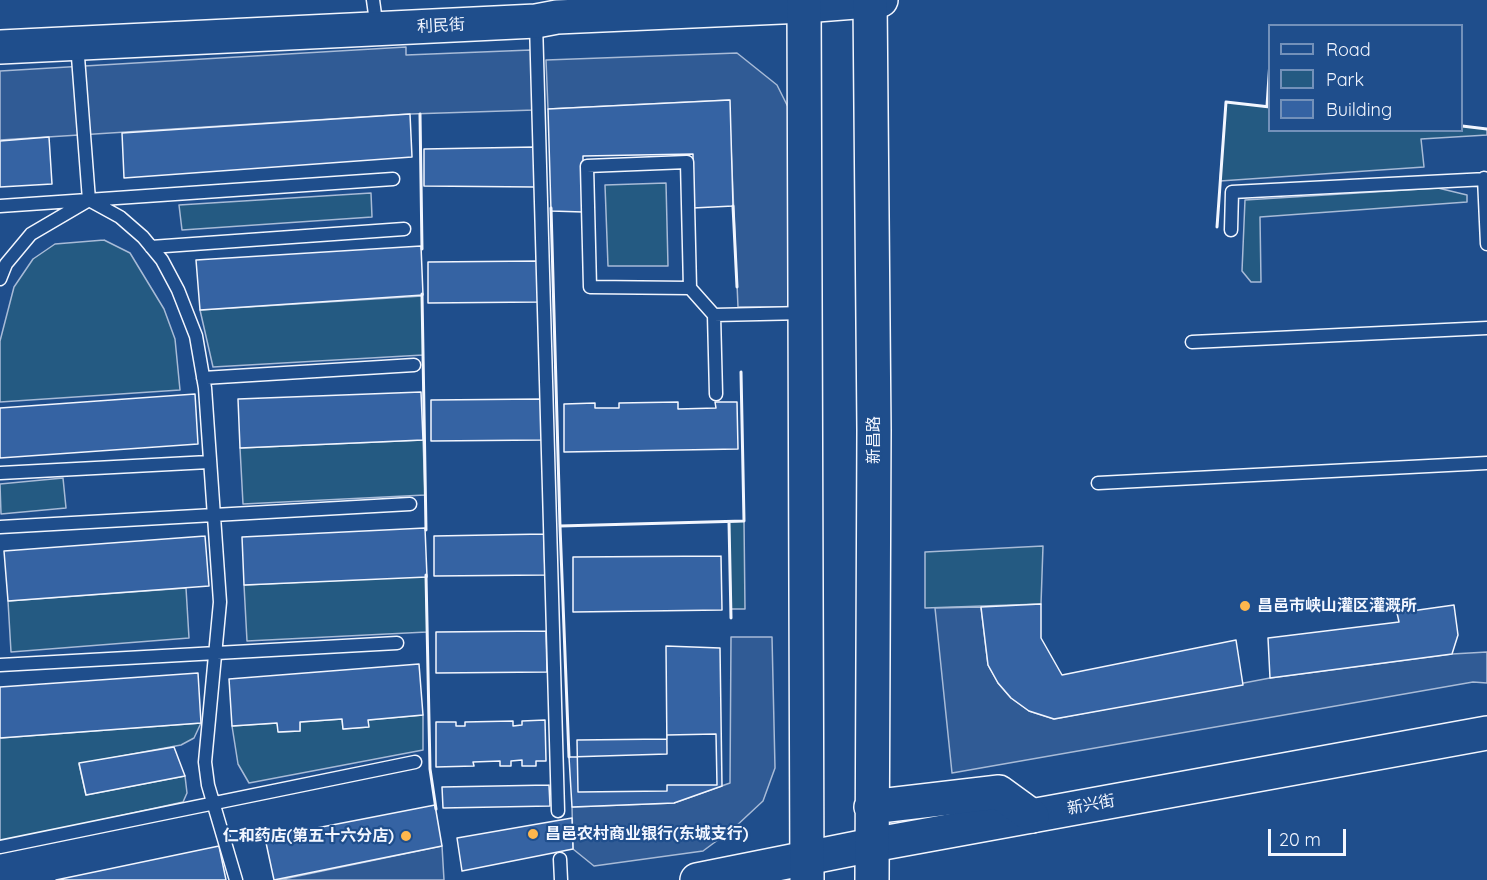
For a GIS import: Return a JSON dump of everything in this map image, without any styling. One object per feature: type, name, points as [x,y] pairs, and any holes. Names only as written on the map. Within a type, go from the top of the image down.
[{"type":"main road","name":"新昌路","points":[[870,0],[874,418],[872,880]]},
{"type":"main road","name":"利民街","points":[[0,47],[77,43],[375,14],[550,13],[881,0]]},
{"type":"main road","points":[[804,3],[807,869]]},
{"type":"main road","name":"新兴街","points":[[697,880],[807,869],[872,845],[1487,733]]},
{"type":"main road","points":[[871,807],[999,792],[1032,816]]},
{"type":"lane","points":[[550,13],[558,811]]},
{"type":"lane","points":[[77,43],[89,200]]},
{"type":"lane","points":[[690,288],[591,287],[587,166],[687,162],[690,288],[714,315],[716,393]]},
{"type":"lane","points":[[1231,230],[1232,192],[1485,178],[1487,244]]},
{"type":"lane","points":[[0,206],[393,179]]},
{"type":"lane","points":[[89,200],[120,217],[151,247],[178,290],[196,336],[203,378],[220,602],[205,762],[213,802],[236,880]]},
{"type":"lane","points":[[0,279],[6,264],[6,256],[31,234],[89,200]]},
{"type":"lane","points":[[151,247],[404,229]]},
{"type":"lane","points":[[714,315],[806,313]]},
{"type":"lane","points":[[1192,342],[1487,328]]},
{"type":"lane","points":[[203,378],[414,365]]},
{"type":"lane","points":[[0,473],[209,462]]},
{"type":"lane","points":[[1098,483],[1487,464]]},
{"type":"lane","points":[[0,526],[410,504]]},
{"type":"lane","points":[[0,665],[397,643]]},
{"type":"lane","points":[[0,847],[415,762]]},
{"type":"lane","points":[[560,859],[561,880]]},
{"type":"green space","points":[[1226,102],[1268,107],[1268,132],[1463,132],[1463,126],[1487,129],[1487,135],[1421,139],[1424,167],[1220,181]]},
{"type":"green space","points":[[666,183],[668,266],[608,266],[605,185]]},
{"type":"green space","points":[[1438,188],[1467,195],[1467,202],[1260,217],[1261,282],[1251,282],[1242,271],[1245,200]]},
{"type":"green space","points":[[371,193],[372,217],[182,230],[179,205]]},
{"type":"green space","points":[[104,240],[130,253],[164,309],[175,339],[180,390],[0,402],[0,341],[14,287],[33,259],[55,244]]},
{"type":"green space","points":[[422,296],[423,355],[213,367],[200,310]]},
{"type":"green space","points":[[423,440],[425,495],[243,504],[240,448]]},
{"type":"green space","points":[[63,478],[66,508],[1,514],[0,484]]},
{"type":"green space","points":[[744,521],[745,609],[731,609],[729,522]]},
{"type":"green space","points":[[1043,546],[1041,604],[925,608],[925,552]]},
{"type":"green space","points":[[426,576],[427,632],[247,641],[244,585]]},
{"type":"green space","points":[[186,588],[189,638],[11,652],[8,601]]},
{"type":"green space","points":[[423,715],[423,750],[249,783],[238,764],[232,726],[277,723],[279,732],[300,731],[300,722],[342,719],[343,729],[368,727],[368,720]]},
{"type":"green space","points":[[201,723],[194,738],[181,745],[79,764],[86,795],[185,776],[187,793],[183,802],[0,842],[0,738]]},
{"type":"shaded area","points":[[406,47],[406,55],[531,50],[535,110],[410,114],[0,140],[0,71]]},
{"type":"shaded area","points":[[737,53],[777,85],[791,113],[793,307],[738,307],[729,100],[548,109],[546,60]]},
{"type":"shaded area","points":[[981,607],[988,665],[998,683],[1011,698],[1029,711],[1054,719],[1270,678],[1452,654],[1487,652],[1487,683],[1473,682],[952,773],[935,608]]},
{"type":"shaded area","points":[[731,637],[772,637],[775,768],[763,801],[734,828],[703,851],[594,866],[573,849],[572,807],[674,803],[730,783]]},
{"type":"shaded area","points":[[442,846],[444,880],[279,880]]},
{"type":"building","points":[[730,100],[733,206],[693,208],[693,154],[583,156],[583,212],[551,211],[548,109]]},
{"type":"building","points":[[410,114],[412,157],[124,178],[122,133]]},
{"type":"building","points":[[49,137],[52,184],[0,187],[0,141]]},
{"type":"building","points":[[535,147],[535,187],[424,186],[424,149]]},
{"type":"building","points":[[421,246],[423,295],[200,310],[196,260]]},
{"type":"building","points":[[539,261],[539,302],[428,303],[428,262]]},
{"type":"building","points":[[421,392],[423,440],[240,448],[238,399]]},
{"type":"building","points":[[195,394],[198,444],[0,458],[0,408]]},
{"type":"building","points":[[542,399],[542,440],[431,441],[431,400]]},
{"type":"building","points":[[678,402],[678,409],[716,408],[715,402],[737,402],[738,449],[564,452],[564,404],[595,403],[595,408],[619,408],[619,403]]},
{"type":"building","points":[[425,528],[427,577],[244,585],[242,537]]},
{"type":"building","points":[[544,534],[545,575],[434,576],[434,536]]},
{"type":"building","points":[[205,536],[209,586],[8,601],[4,551]]},
{"type":"building","points":[[721,556],[722,610],[573,612],[573,557]]},
{"type":"building","points":[[1041,604],[1041,638],[1062,675],[1236,640],[1243,685],[1054,719],[1029,711],[1011,698],[998,683],[988,665],[981,607]]},
{"type":"building","points":[[1454,605],[1458,635],[1452,654],[1270,678],[1268,638],[1399,622],[1397,613]]},
{"type":"building","points":[[546,631],[547,672],[436,673],[436,632]]},
{"type":"building","points":[[666,646],[720,648],[722,786],[674,803],[572,807],[569,757],[667,754]]},
{"type":"building","points":[[419,664],[423,715],[368,720],[369,727],[343,729],[342,719],[300,722],[300,731],[278,732],[277,723],[232,726],[229,679]]},
{"type":"building","points":[[198,673],[201,723],[0,738],[0,687]]},
{"type":"building","points":[[545,720],[546,761],[536,761],[536,766],[522,766],[522,760],[511,761],[511,766],[500,766],[500,761],[473,762],[474,766],[436,767],[436,722],[456,722],[456,726],[465,726],[465,722],[513,721],[513,726],[522,725],[522,721]]},
{"type":"building","points":[[716,734],[717,785],[667,785],[667,791],[578,792],[577,740],[667,739],[667,735]]},
{"type":"building","points":[[174,747],[185,776],[86,795],[79,763]]},
{"type":"building","points":[[549,785],[550,806],[443,808],[442,787]]},
{"type":"building","points":[[435,805],[442,846],[274,880],[265,838]]},
{"type":"building","points":[[572,818],[573,849],[462,871],[457,838]]},
{"type":"building","points":[[219,846],[226,880],[56,880]]},
{"type":"wall","points":[[1267,106],[1268,91]]},
{"type":"wall","points":[[1217,227],[1226,102],[1268,107]]},
{"type":"wall","points":[[420,114],[422,249]]},
{"type":"wall","points":[[1463,126],[1487,129]]},
{"type":"wall","points":[[733,206],[737,287]]},
{"type":"wall","points":[[551,208],[560,526],[744,521],[741,372]]},
{"type":"wall","points":[[422,294],[426,530]]},
{"type":"wall","points":[[729,522],[731,618]]},
{"type":"wall","points":[[560,526],[569,757]]},
{"type":"wall","points":[[426,575],[430,769],[436,809]]},
{"type":"place","name":"昌邑市峡山灌区灌溉所","points":[[1245,606]]},
{"type":"place","name":"昌邑农村商业银行(东城支行)","points":[[533,834]]},
{"type":"place","name":"仁和药店(第五十六分店)","points":[[406,836]]}]
